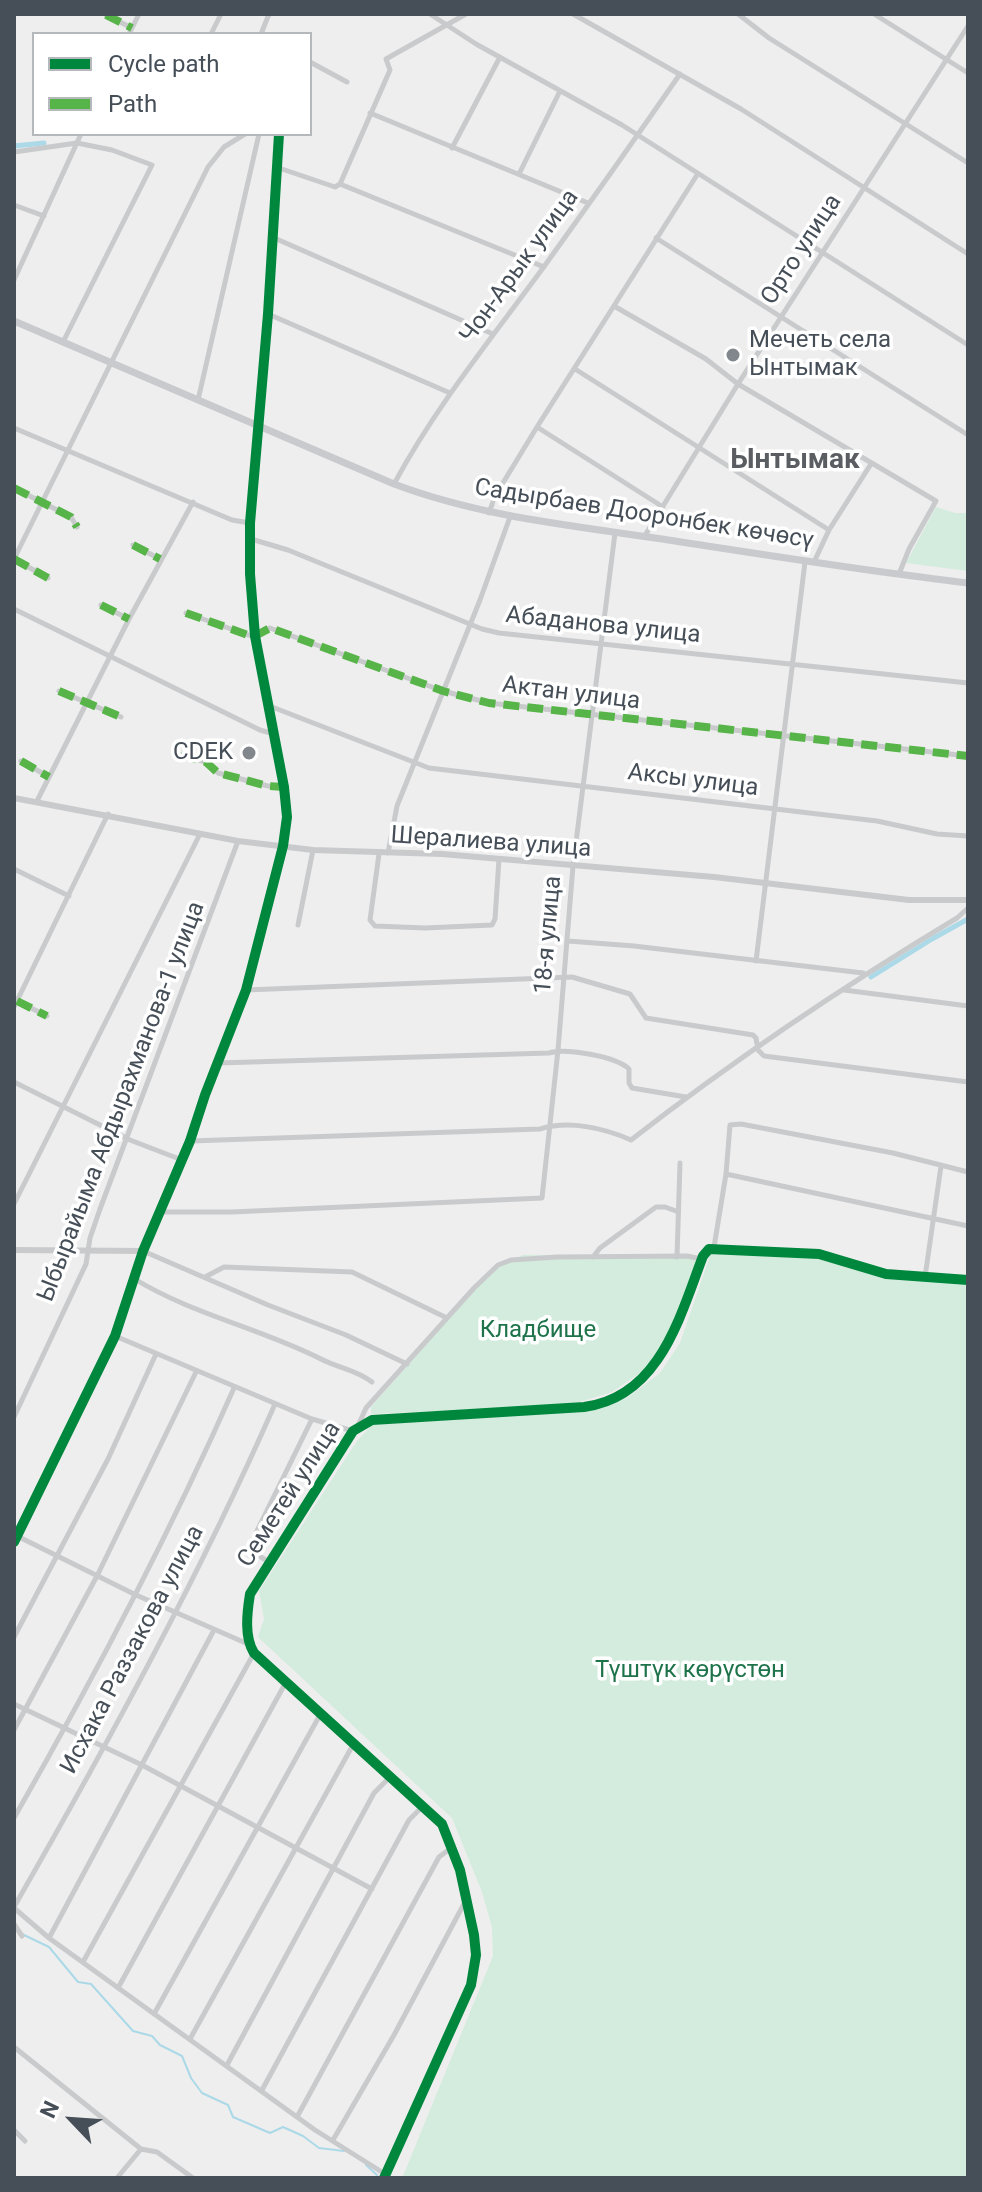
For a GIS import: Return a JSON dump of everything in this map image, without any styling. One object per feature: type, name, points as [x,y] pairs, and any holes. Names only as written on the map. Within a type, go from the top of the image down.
[{"type":"main road","name":"Садырбаев Дооронбек көчөсү","points":[[14,321],[394,484],[446,502],[510,517],[968,583]]},
{"type":"street","points":[[106,15],[130,31],[139,14]]},
{"type":"street","points":[[212,32],[221,14]]},
{"type":"street","points":[[430,14],[637,136],[968,345]]},
{"type":"street","points":[[276,167],[335,187],[340,184],[390,70],[386,59],[466,14]]},
{"type":"street","points":[[573,14],[741,109],[968,254]]},
{"type":"street","points":[[738,14],[769,38],[968,163]]},
{"type":"street","points":[[874,14],[968,73]]},
{"type":"street","name":"Орто улица","points":[[644,537],[738,384],[968,26]]},
{"type":"street","points":[[452,148],[500,57]]},
{"type":"street","points":[[312,63],[347,82]]},
{"type":"street","name":"Чон-Арык улица","points":[[394,484],[450,393],[544,267],[680,74]]},
{"type":"street","points":[[519,174],[560,91]]},
{"type":"street","points":[[370,113],[588,203]]},
{"type":"street","points":[[14,280],[80,136]]},
{"type":"street","points":[[48,578],[14,559],[208,167],[224,147],[242,136]]},
{"type":"street","points":[[198,401],[259,136]]},
{"type":"street","points":[[14,1908],[49,1938],[118,1988],[384,2176],[471,1985],[476,1955],[467,1897],[453,1848],[442,1824],[254,1653],[248,1644],[15,1539],[115,1336],[143,1251],[190,1141],[246,990],[283,846],[287,817],[284,787],[255,636],[250,574],[250,523],[260,426],[279,136]]},
{"type":"street","points":[[14,152],[77,143],[112,150],[152,165],[63,342]]},
{"type":"street","points":[[489,513],[495,496],[537,427],[697,175]]},
{"type":"street","points":[[340,184],[544,267]]},
{"type":"street","points":[[14,205],[44,216]]},
{"type":"street","points":[[272,237],[493,334]]},
{"type":"street","points":[[656,238],[968,435]]},
{"type":"street","points":[[614,306],[706,359],[738,384],[936,501],[898,575]]},
{"type":"street","points":[[268,314],[450,393]]},
{"type":"street","points":[[575,369],[829,530]]},
{"type":"street","points":[[537,427],[663,507]]},
{"type":"street","points":[[14,428],[232,520],[250,523]]},
{"type":"street","points":[[756,961],[792,664],[810,562],[871,464]]},
{"type":"street","points":[[14,488],[71,517],[77,527]]},
{"type":"street","points":[[37,801],[160,559],[193,502]]},
{"type":"street","points":[[388,854],[397,806],[510,517]]},
{"type":"street","name":"18-я улица","points":[[160,1212],[232,1212],[542,1198],[573,866],[615,533]]},
{"type":"street","name":"Абаданова улица","points":[[251,539],[288,550],[499,633],[968,683]]},
{"type":"street","points":[[133,545],[160,559]]},
{"type":"street","points":[[101,605],[129,619]]},
{"type":"street","points":[[14,609],[260,730],[274,734]]},
{"type":"street","name":"Актан улица","points":[[186,613],[255,636],[270,628],[443,691],[489,703],[968,756]]},
{"type":"street","points":[[59,691],[121,717]]},
{"type":"street","name":"Аксы улица","points":[[267,705],[429,768],[877,821],[937,834],[968,836]]},
{"type":"street","points":[[181,755],[206,762],[218,773],[284,787]]},
{"type":"street","points":[[21,761],[49,777]]},
{"type":"street","name":"Шералиева улица","points":[[14,798],[238,841],[313,850],[499,858],[909,900],[968,900]]},
{"type":"street","points":[[47,1016],[16,1001],[108,814]]},
{"type":"street","points":[[14,1204],[200,834]]},
{"type":"street","name":"Ыбырайыма Абдырахманова-1 улица","points":[[14,1417],[86,1264],[100,1209],[238,841]]},
{"type":"street","points":[[298,925],[313,850]]},
{"type":"street","points":[[379,854],[370,920],[375,926],[425,928],[492,925],[499,858]]},
{"type":"street","points":[[14,869],[69,896]]},
{"type":"street","points":[[190,1141],[540,1129],[557,1124],[606,1131],[631,1140],[758,1044],[864,974],[957,918],[968,908]]},
{"type":"street","points":[[568,941],[864,974]]},
{"type":"street","points":[[246,990],[572,977],[630,994],[646,1018],[753,1035],[760,1054],[768,1057],[968,1082]]},
{"type":"street","points":[[843,990],[968,1006]]},
{"type":"street","points":[[218,1063],[518,1055],[558,1050],[620,1061],[629,1069],[632,1088],[686,1097]]},
{"type":"street","points":[[14,1082],[127,1139],[182,1160]]},
{"type":"street","points":[[968,1172],[893,1153],[741,1124],[730,1125],[726,1174],[714,1247],[819,1254],[886,1274],[968,1280]]},
{"type":"street","points":[[677,1257],[676,1211],[680,1163]]},
{"type":"street","points":[[925,1277],[941,1166]]},
{"type":"street","points":[[726,1174],[968,1226]]},
{"type":"street","points":[[593,1257],[600,1248],[656,1207],[676,1211]]},
{"type":"street","name":"Семетей улица","points":[[248,1644],[250,1594],[355,1430],[372,1420],[584,1407],[611,1400],[643,1377],[660,1359],[703,1256],[714,1247]]},
{"type":"street","points":[[14,1250],[143,1251],[346,1335],[407,1364]]},
{"type":"street","points":[[115,1336],[312,1419],[355,1430],[366,1408],[498,1265],[511,1260],[593,1257],[697,1258]]},
{"type":"street","points":[[205,1277],[224,1267],[352,1272],[447,1318]]},
{"type":"street","points":[[133,1278],[158,1293],[296,1346],[322,1360],[363,1375],[372,1382]]},
{"type":"street","points":[[14,1637],[108,1459],[156,1354]]},
{"type":"street","points":[[14,1730],[97,1576],[196,1372]]},
{"type":"street","points":[[14,1818],[136,1595],[234,1388]]},
{"type":"street","name":"Исхака Раззакова улица","points":[[14,1908],[176,1613],[235,1495],[275,1404]]},
{"type":"street","points":[[269,1562],[249,1547],[312,1419]]},
{"type":"street","points":[[49,1938],[214,1630]]},
{"type":"street","points":[[83,1962],[254,1653]]},
{"type":"street","points":[[118,1988],[287,1681]]},
{"type":"street","points":[[14,1704],[142,1765],[372,1889]]},
{"type":"street","points":[[154,2014],[321,1713]]},
{"type":"street","points":[[190,2039],[354,1742]]},
{"type":"street","points":[[227,2065],[374,1793],[391,1776]]},
{"type":"street","points":[[262,2090],[409,1820],[423,1806]]},
{"type":"street","points":[[297,2117],[439,1857],[453,1848]]},
{"type":"street","points":[[333,2140],[394,2035],[467,1897]]},
{"type":"street","points":[[14,1924],[22,1936]]},
{"type":"street","points":[[14,2047],[141,2149],[157,2152],[193,2178]]},
{"type":"street","points":[[14,2130],[25,2141]]},
{"type":"street","points":[[119,2177],[141,2149]]},
{"type":"green space","points":[[936,507],[968,513],[968,571],[906,563]]},
{"type":"green space","name":"Түштүк көрүстөн","points":[[711,1253],[835,1255],[901,1277],[968,1281],[968,2178],[405,2178],[403,2176],[493,1956],[492,1927],[482,1892],[452,1818],[258,1637],[264,1619],[259,1591],[357,1441],[372,1425],[589,1410],[627,1398],[660,1373],[680,1343]]},
{"type":"green space","name":"Кладбище","points":[[523,1255],[684,1255],[697,1258],[667,1342],[650,1366],[612,1392],[579,1402],[532,1407],[371,1414],[371,1407],[495,1267]]},
{"type":"waterway","points":[[14,146],[44,143]]},
{"type":"waterway","points":[[871,977],[968,919]]},
{"type":"waterway","points":[[22,1934],[49,1947],[78,1982],[91,1984],[133,2031],[152,2036],[160,2045],[182,2056],[191,2078],[202,2093],[228,2105],[233,2117],[270,2133],[283,2127],[319,2148],[344,2151]]},
{"type":"waterway","points":[[366,2165],[377,2175]]},
{"type":"marked path","points":[[106,15],[132,28]]},
{"type":"marked path","points":[[14,488],[71,517],[77,527]]},
{"type":"marked path","points":[[133,545],[160,559]]},
{"type":"marked path","points":[[14,559],[48,578]]},
{"type":"marked path","points":[[101,605],[129,619]]},
{"type":"marked path","points":[[186,613],[248,635],[255,636],[270,628],[443,691],[489,703],[968,756]]},
{"type":"marked path","points":[[59,691],[121,717]]},
{"type":"marked path","points":[[181,755],[206,762],[218,773],[284,787]]},
{"type":"marked path","points":[[21,761],[49,777]]},
{"type":"marked path","points":[[17,1001],[47,1016]]},
{"type":"cycle path","points":[[14,1542],[115,1336],[143,1251],[190,1141],[246,990],[283,846],[287,817],[284,787],[255,636],[250,574],[250,523],[279,136]]},
{"type":"cycle path","points":[[384,2178],[471,1985],[476,1955],[460,1870],[442,1824],[254,1653],[247,1625],[250,1594],[353,1431],[372,1420],[584,1407],[610,1400],[631,1388],[649,1371],[663,1350],[675,1328],[703,1256],[709,1249],[819,1254],[886,1274],[968,1280]]},
{"type":"place","name":"Мечеть села Ынтымак","points":[[733,355]]},
{"type":"place","name":"CDEK","points":[[249,753]]},
{"type":"district","name":"Ынтымак","points":[[795,461]]}]
